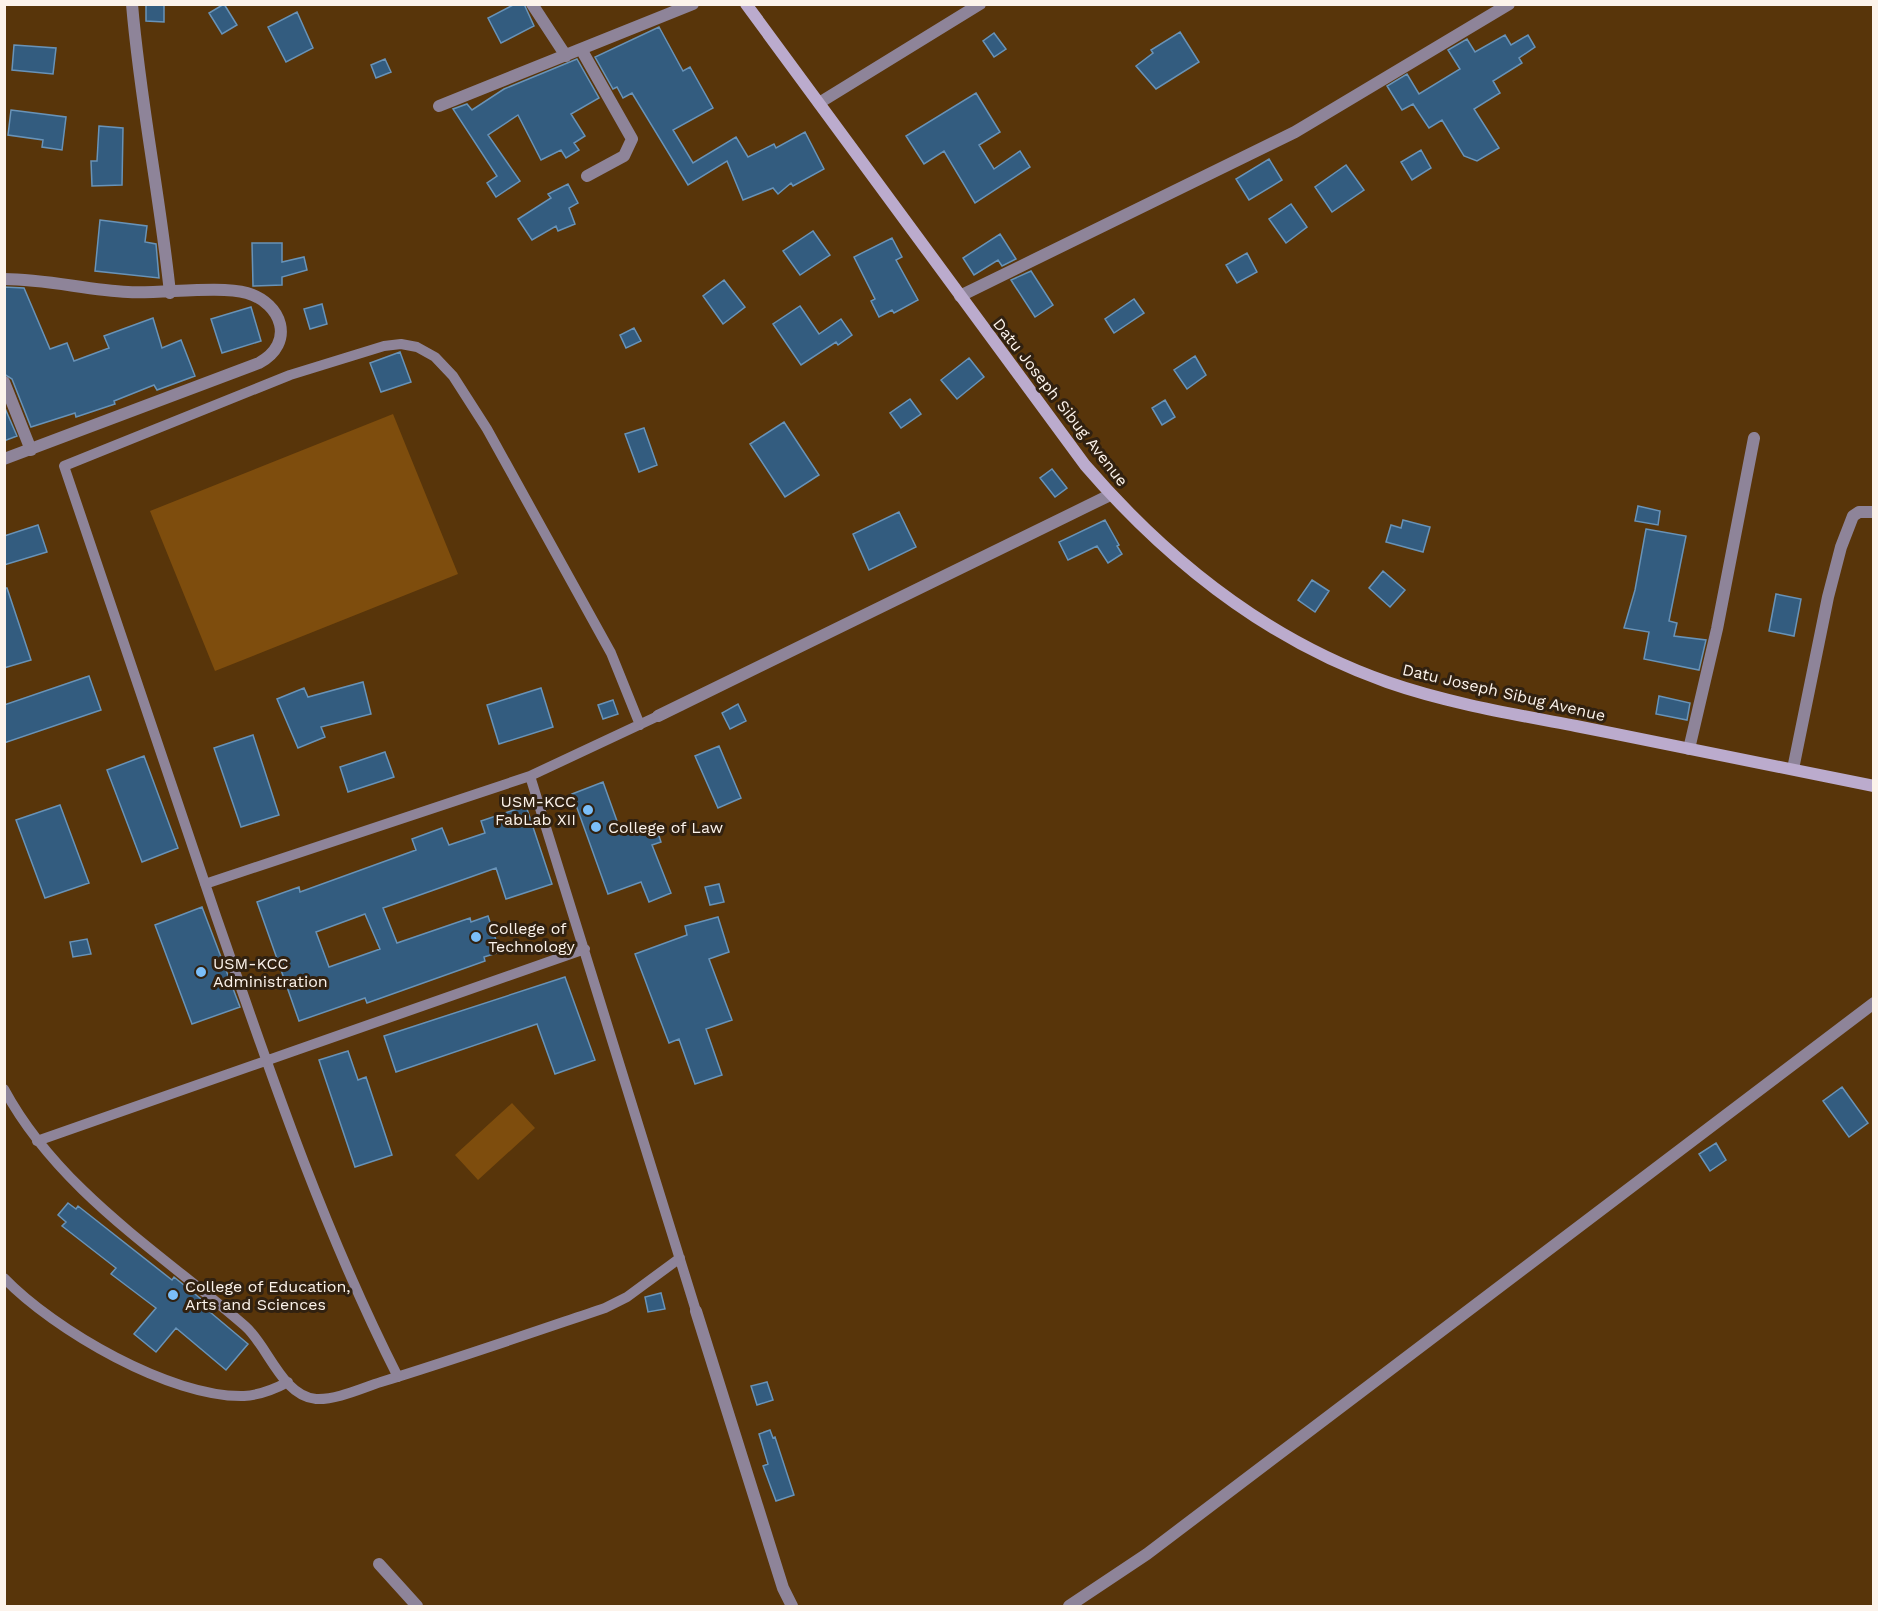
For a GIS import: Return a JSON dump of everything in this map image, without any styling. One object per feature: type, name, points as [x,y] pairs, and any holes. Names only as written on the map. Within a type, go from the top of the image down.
[{"type":"main road","name":"Datu Joseph Sibug Avenue","points":[[746,4],[1054,426],[1110,495],[1178,561],[1220,594],[1262,620],[1344,664],[1387,682],[1479,707],[1874,786]]},
{"type":"street","points":[[132,4],[139,84],[161,209],[170,293]]},
{"type":"street","points":[[532,4],[566,56]]},
{"type":"street","points":[[439,106],[693,4]]},
{"type":"street","points":[[819,103],[980,4]]},
{"type":"street","points":[[960,296],[1167,198],[1295,132],[1509,4]]},
{"type":"street","points":[[581,49],[632,139],[624,156],[587,176]]},
{"type":"street","points":[[4,279],[97,290],[170,293],[233,291],[258,297],[268,305],[277,318],[282,336],[279,348],[259,363],[4,459]]},
{"type":"street","points":[[4,382],[31,450]]},
{"type":"street","points":[[1689,749],[1717,629],[1754,438]]},
{"type":"street","points":[[658,716],[1110,495]]},
{"type":"street","points":[[1792,769],[1828,597],[1841,547],[1853,516],[1859,512],[1874,512]]},
{"type":"street","points":[[1069,1606],[1156,1548],[1874,1003]]},
{"type":"street","points":[[696,1311],[783,1588],[792,1606]]},
{"type":"street","points":[[379,1564],[417,1606]]},
{"type":"lane","points":[[398,1377],[362,1305],[333,1237],[266,1061],[64,466],[290,375],[393,345],[417,347],[435,357],[453,376],[504,459],[611,653],[640,725]]},
{"type":"lane","points":[[205,884],[530,776],[658,716]]},
{"type":"lane","points":[[530,776],[696,1311]]},
{"type":"lane","points":[[37,1141],[585,949]]},
{"type":"lane","points":[[4,1089],[37,1141],[59,1168],[101,1208],[247,1328],[298,1392],[317,1399],[398,1377],[605,1308],[637,1290],[680,1258]]},
{"type":"lane","points":[[4,1278],[25,1300],[55,1323],[89,1343],[163,1378],[242,1396],[271,1391],[288,1382]]},
{"type":"shaded area","points":[[393,414],[458,574],[215,671],[150,511]]},
{"type":"shaded area","points":[[512,1103],[535,1128],[478,1180],[455,1155]]},
{"type":"building","points":[[146,4],[164,4],[164,22],[146,21]]},
{"type":"building","points":[[224,4],[237,25],[222,34],[209,13]]},
{"type":"building","points":[[515,4],[524,4],[534,26],[501,43],[488,18]]},
{"type":"building","points":[[297,12],[313,48],[286,62],[268,27]]},
{"type":"building","points":[[659,27],[683,71],[690,67],[713,108],[673,130],[693,163],[736,137],[748,157],[774,144],[776,148],[805,132],[824,169],[793,186],[791,183],[778,194],[773,188],[743,200],[727,161],[688,185],[632,93],[623,98],[617,87],[613,89],[595,57]]},
{"type":"building","points":[[1180,32],[1199,62],[1156,89],[1136,66],[1153,53],[1151,50]]},
{"type":"building","points":[[994,33],[1006,49],[994,57],[983,41]]},
{"type":"building","points":[[1505,35],[1511,45],[1528,35],[1535,47],[1519,58],[1522,63],[1493,81],[1500,93],[1474,109],[1499,148],[1477,161],[1464,156],[1442,120],[1429,128],[1413,104],[1402,110],[1387,86],[1407,74],[1419,94],[1460,69],[1448,50],[1467,39],[1475,52]]},
{"type":"building","points":[[14,45],[56,48],[53,74],[12,70]]},
{"type":"building","points":[[385,59],[391,72],[376,78],[371,65]]},
{"type":"building","points":[[577,59],[599,98],[571,114],[585,136],[574,143],[579,150],[566,158],[561,150],[541,160],[518,115],[488,135],[520,181],[496,197],[487,183],[497,176],[453,109],[467,104],[472,110],[504,89]]},
{"type":"building","points":[[976,93],[1000,132],[979,145],[994,169],[1020,151],[1030,167],[975,203],[944,151],[924,164],[906,136]]},
{"type":"building","points":[[11,110],[66,117],[62,150],[42,147],[43,140],[8,135]]},
{"type":"building","points":[[99,126],[123,128],[122,185],[92,186],[91,161],[97,161]]},
{"type":"building","points":[[1421,150],[1431,168],[1412,180],[1401,162]]},
{"type":"building","points":[[1269,159],[1282,180],[1249,200],[1236,179]]},
{"type":"building","points":[[1346,165],[1364,190],[1332,212],[1315,187]]},
{"type":"building","points":[[568,184],[578,203],[569,208],[575,224],[558,231],[556,226],[532,240],[518,219],[551,198],[548,194]]},
{"type":"building","points":[[1291,204],[1307,227],[1286,243],[1269,219]]},
{"type":"building","points":[[100,220],[147,226],[145,242],[156,244],[159,278],[95,271]]},
{"type":"building","points":[[813,231],[830,255],[800,275],[783,251]]},
{"type":"building","points":[[1000,234],[1016,259],[1002,266],[998,260],[974,275],[963,258]]},
{"type":"building","points":[[892,238],[902,257],[896,260],[918,300],[894,313],[892,310],[879,317],[871,301],[875,299],[854,257]]},
{"type":"building","points":[[252,243],[282,243],[282,262],[304,257],[307,270],[282,277],[282,285],[253,286]]},
{"type":"building","points":[[1247,253],[1257,272],[1237,283],[1226,265]]},
{"type":"building","points":[[1031,271],[1053,305],[1035,317],[1011,280]]},
{"type":"building","points":[[724,280],[745,307],[723,324],[703,296]]},
{"type":"building","points":[[4,287],[24,288],[50,349],[67,343],[74,361],[109,348],[104,336],[153,318],[162,348],[181,340],[195,376],[157,390],[154,385],[114,401],[115,404],[76,417],[75,413],[31,427],[12,379],[4,374]]},
{"type":"building","points":[[1134,299],[1144,313],[1114,333],[1105,319]]},
{"type":"building","points":[[322,304],[327,324],[310,329],[304,309]]},
{"type":"building","points":[[800,306],[819,334],[841,319],[852,335],[838,345],[836,342],[801,365],[773,324]]},
{"type":"building","points":[[251,307],[261,341],[222,353],[211,319]]},
{"type":"building","points":[[634,328],[641,341],[626,348],[620,335]]},
{"type":"building","points":[[400,352],[411,382],[381,392],[370,363]]},
{"type":"building","points":[[1195,356],[1206,375],[1187,389],[1174,370]]},
{"type":"building","points":[[969,358],[984,377],[957,399],[941,380]]},
{"type":"building","points":[[910,399],[921,414],[901,428],[890,413]]},
{"type":"building","points":[[1165,400],[1175,417],[1162,425],[1152,408]]},
{"type":"building","points":[[4,406],[17,436],[4,441]]},
{"type":"building","points":[[784,422],[819,475],[785,497],[750,444]]},
{"type":"building","points":[[644,428],[657,465],[639,472],[625,434]]},
{"type":"building","points":[[1052,469],[1067,488],[1055,497],[1040,478]]},
{"type":"building","points":[[1638,506],[1660,511],[1658,525],[1635,521]]},
{"type":"building","points":[[899,512],[916,547],[869,570],[853,534]]},
{"type":"building","points":[[1105,520],[1122,554],[1108,563],[1097,546],[1068,560],[1059,542]]},
{"type":"building","points":[[1403,520],[1430,527],[1423,552],[1386,542],[1391,525],[1401,528]]},
{"type":"building","points":[[38,525],[47,552],[4,565],[4,536]]},
{"type":"building","points":[[1646,529],[1686,536],[1669,621],[1677,623],[1674,636],[1706,640],[1699,670],[1644,659],[1649,632],[1624,628],[1635,590]]},
{"type":"building","points":[[1383,571],[1405,590],[1390,607],[1369,588]]},
{"type":"building","points":[[1312,580],[1329,591],[1315,612],[1298,600]]},
{"type":"building","points":[[4,588],[7,588],[31,660],[4,668]]},
{"type":"building","points":[[1776,594],[1801,599],[1794,636],[1769,631]]},
{"type":"building","points":[[89,676],[101,710],[4,743],[4,705]]},
{"type":"building","points":[[363,682],[371,714],[321,727],[325,737],[298,748],[277,699],[304,688],[308,697]]},
{"type":"building","points":[[541,688],[553,727],[499,744],[487,705]]},
{"type":"building","points":[[1659,696],[1690,703],[1687,720],[1656,714]]},
{"type":"building","points":[[613,700],[618,714],[603,719],[598,705]]},
{"type":"building","points":[[738,704],[746,721],[730,729],[722,713]]},
{"type":"building","points":[[253,735],[279,815],[241,827],[214,748]]},
{"type":"building","points":[[719,746],[741,798],[718,808],[695,756]]},
{"type":"building","points":[[385,752],[394,777],[348,792],[340,767]]},
{"type":"building","points":[[144,756],[178,848],[142,862],[107,770]]},
{"type":"building","points":[[603,782],[622,835],[633,831],[634,835],[656,827],[661,842],[652,845],[671,893],[649,902],[641,882],[608,894],[572,794]]},
{"type":"building","points":[[60,805],[89,883],[45,898],[16,820]]},
{"type":"building","points":[[526,806],[552,884],[506,899],[496,868],[383,908],[397,943],[470,918],[471,922],[488,916],[500,952],[484,957],[485,961],[367,1003],[365,998],[299,1021],[257,902],[299,887],[300,892],[416,850],[412,839],[442,828],[449,845],[485,833],[481,821]],"holes":[[[365,914],[380,949],[329,967],[316,932]]]},
{"type":"building","points":[[719,884],[724,902],[710,905],[705,887]]},
{"type":"building","points":[[202,907],[240,1007],[192,1024],[155,925]]},
{"type":"building","points":[[718,917],[729,952],[709,959],[732,1020],[706,1029],[722,1075],[695,1084],[679,1039],[669,1043],[635,954],[687,935],[685,926]]},
{"type":"building","points":[[87,939],[91,954],[73,957],[70,942]]},
{"type":"building","points":[[565,977],[595,1060],[555,1074],[537,1024],[396,1072],[384,1036]]},
{"type":"building","points":[[348,1051],[358,1080],[366,1077],[392,1155],[355,1167],[319,1060]]},
{"type":"building","points":[[1842,1087],[1868,1123],[1849,1137],[1823,1101]]},
{"type":"building","points":[[1716,1143],[1726,1160],[1710,1171],[1699,1154]]},
{"type":"building","points":[[68,1203],[76,1209],[78,1206],[172,1280],[174,1277],[201,1299],[198,1302],[248,1344],[226,1370],[176,1328],[156,1352],[134,1334],[156,1308],[111,1274],[116,1268],[62,1226],[66,1222],[58,1215]]},
{"type":"building","points":[[661,1293],[665,1309],[648,1312],[645,1297]]},
{"type":"building","points":[[767,1382],[773,1400],[757,1405],[751,1386]]},
{"type":"building","points":[[770,1430],[773,1438],[775,1437],[794,1495],[776,1501],[763,1466],[768,1464],[759,1434]]},
{"type":"place","name":"USM-KCC FabLab XII","points":[[588,810]]},
{"type":"place","name":"College of Law","points":[[596,827]]},
{"type":"place","name":"College of Technology","points":[[476,937]]},
{"type":"place","name":"USM-KCC Administration","points":[[201,972]]},
{"type":"place","name":"College of Education, Arts and Sciences","points":[[173,1295]]}]
